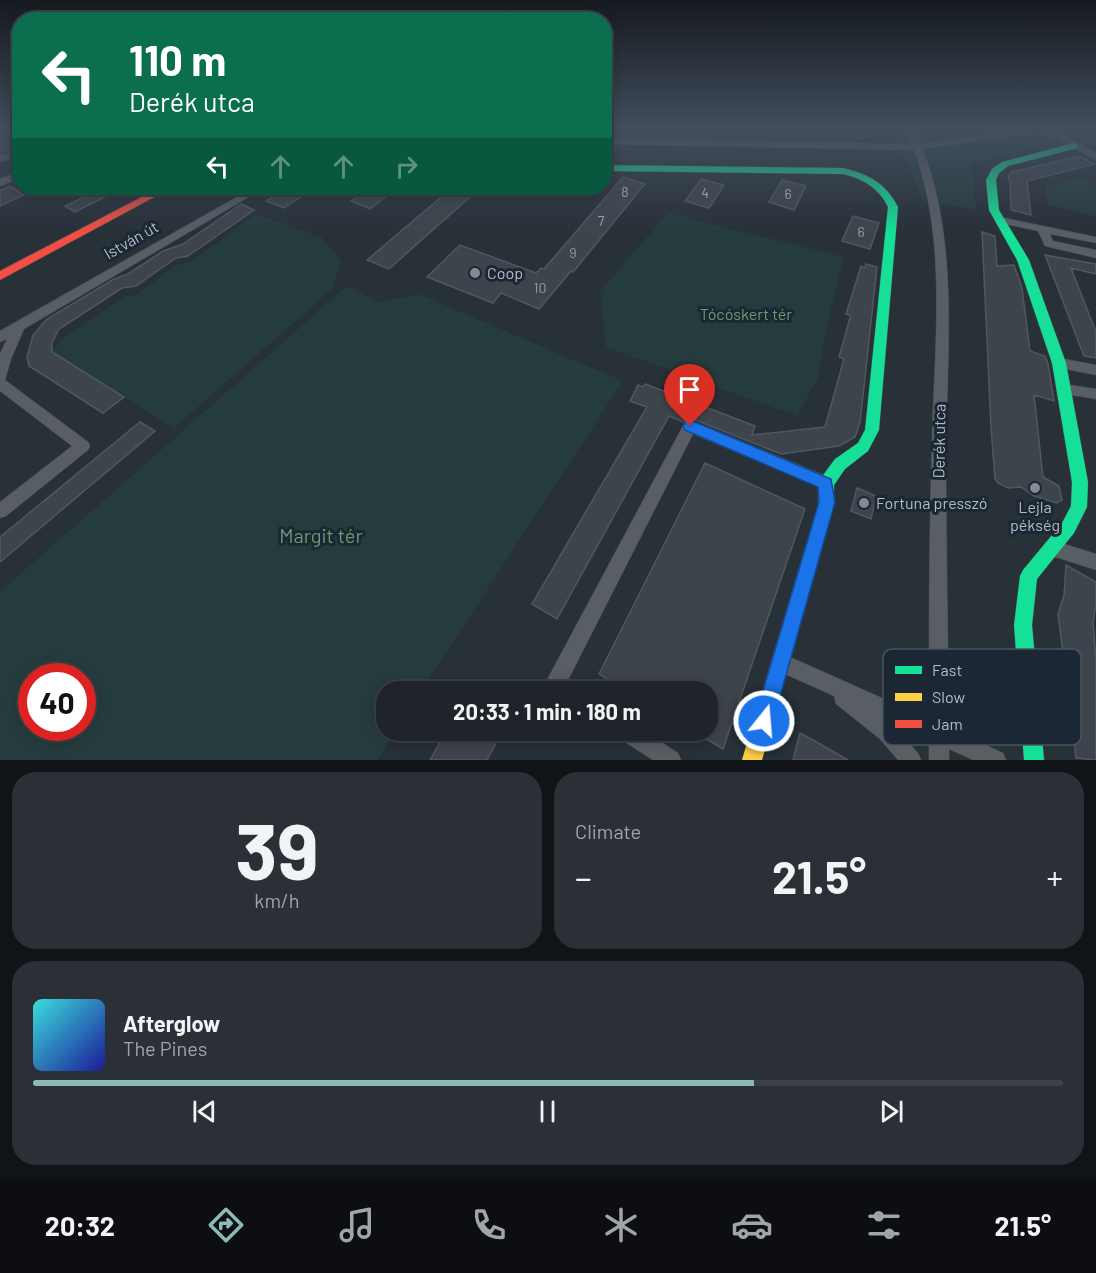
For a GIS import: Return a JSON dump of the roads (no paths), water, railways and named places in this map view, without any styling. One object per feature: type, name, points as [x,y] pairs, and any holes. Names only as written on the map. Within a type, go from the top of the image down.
[{"type":"street","name":"Derék utca","points":[[924,162],[933,195],[942,260],[938,500],[939,649]]},
{"type":"street","points":[[1011,162],[995,171],[991,180],[994,210],[1023,260],[1059,363],[1080,482],[1079,507],[1068,528],[1029,576],[1023,625],[1025,649]]},
{"type":"street","points":[[612,168],[831,170],[854,173],[874,182],[887,193],[893,207],[872,429],[862,447],[840,464],[826,483],[827,502],[752,760]]},
{"type":"street","name":"István út","points":[[0,276],[153,195]]},
{"type":"street","name":"István út","points":[[0,337],[247,195]]},
{"type":"street","points":[[1000,220],[1096,240]]},
{"type":"street","points":[[1042,228],[1049,244],[1096,254]]},
{"type":"street","points":[[0,377],[4,359],[20,324]]},
{"type":"street","points":[[1059,363],[1096,370]]},
{"type":"street","points":[[0,384],[83,446],[0,511]]},
{"type":"street","points":[[1064,388],[1096,394]]},
{"type":"street","points":[[557,681],[690,426],[826,483]]},
{"type":"street","points":[[1052,548],[1096,562]]},
{"type":"street","points":[[781,662],[883,709]]},
{"type":"street","points":[[812,675],[883,729]]},
{"type":"street","points":[[641,741],[671,760]]},
{"type":"street","points":[[898,745],[911,760]]},
{"type":"street","points":[[962,745],[996,760]]},
{"type":"street","points":[[1033,745],[1034,760]]},
{"type":"place","name":"Coop","points":[[475,273]]},
{"type":"place","name":"Lejla pékség","points":[[1035,488]]},
{"type":"place","name":"Fortuna presszó","points":[[864,503]]},
{"type":"park label","name":"Tócóskert tér","points":[[746,314]]},
{"type":"park label","name":"Margit tér","points":[[321,536]]}]
